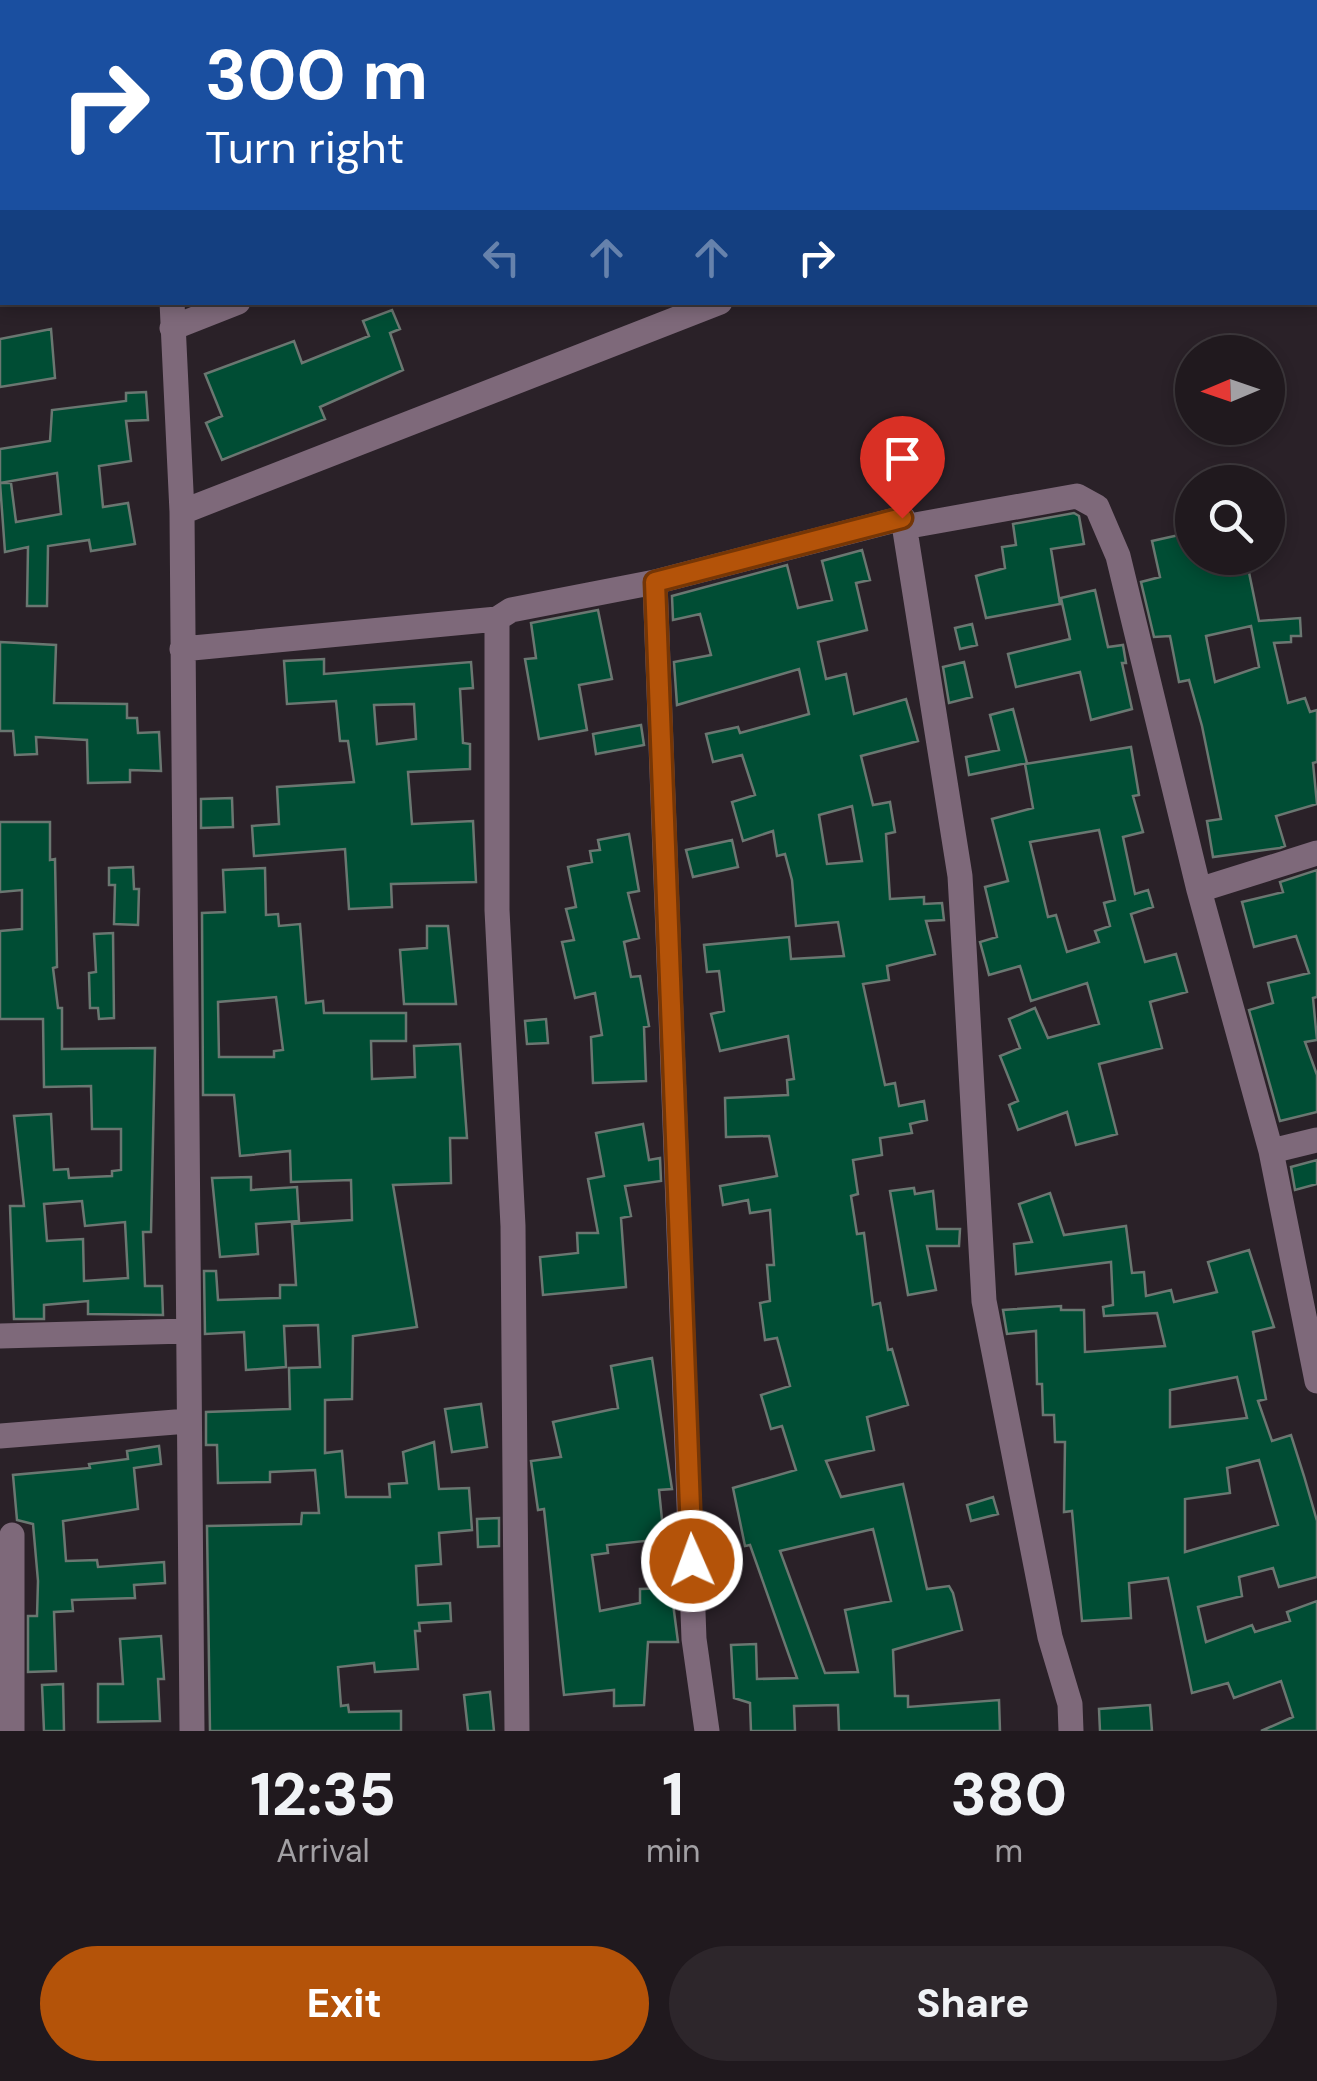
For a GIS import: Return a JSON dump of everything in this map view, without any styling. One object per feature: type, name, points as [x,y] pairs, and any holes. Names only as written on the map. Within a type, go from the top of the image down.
[{"type":"street","points":[[192,1731],[182,512],[172,315],[223,305]]},
{"type":"street","points":[[182,512],[712,305]]},
{"type":"street","points":[[904,528],[1077,496],[1097,506],[1118,556],[1199,890],[1271,1150],[1317,1381]]},
{"type":"street","points":[[182,649],[497,619],[512,610],[655,582],[902,518],[960,876],[984,1302],[1050,1637],[1070,1704],[1071,1731]]},
{"type":"street","points":[[655,582],[694,1639],[707,1731]]},
{"type":"street","points":[[497,619],[497,910],[513,1226],[517,1731]]},
{"type":"street","points":[[1199,890],[1317,853]]},
{"type":"street","points":[[1271,1150],[1317,1140]]},
{"type":"street","points":[[0,1336],[187,1331]]},
{"type":"street","points":[[0,1436],[188,1421]]},
{"type":"street","points":[[12,1535],[12,1731]]},
{"type":"building","points":[[392,310],[400,329],[390,333],[403,370],[320,407],[325,419],[222,460],[206,423],[222,416],[205,374],[294,341],[302,363],[369,336],[363,321]]},
{"type":"building","points":[[51,329],[55,378],[0,387],[0,339]]},
{"type":"building","points":[[146,392],[148,420],[126,421],[131,461],[99,466],[103,507],[128,503],[135,544],[91,551],[89,540],[48,546],[47,606],[27,606],[28,547],[5,552],[0,483],[0,449],[50,441],[52,410],[126,401],[126,393]],"holes":[[[57,473],[61,514],[16,522],[11,483],[0,483]]]},
{"type":"building","points":[[1074,513],[1079,516],[1084,544],[1051,549],[1060,604],[986,618],[976,576],[1005,568],[1002,547],[1016,545],[1013,524]]},
{"type":"building","points":[[1175,536],[1175,575],[1250,575],[1259,621],[1300,618],[1301,636],[1291,636],[1291,642],[1274,643],[1288,703],[1305,698],[1310,712],[1317,710],[1317,762],[1313,763],[1317,804],[1276,816],[1285,846],[1213,857],[1207,821],[1221,819],[1202,726],[1189,680],[1179,682],[1170,636],[1154,637],[1141,582],[1160,577],[1152,541]],"holes":[[[1251,626],[1259,667],[1215,682],[1206,636]]]},
{"type":"building","points":[[862,550],[870,580],[856,583],[867,630],[818,642],[826,679],[846,674],[854,714],[906,699],[918,741],[861,756],[873,805],[890,802],[895,832],[886,834],[890,899],[924,897],[924,904],[942,903],[944,920],[926,921],[935,954],[887,966],[889,980],[863,984],[885,1085],[895,1083],[899,1106],[924,1101],[927,1120],[910,1124],[912,1133],[880,1138],[882,1155],[853,1160],[858,1194],[851,1196],[857,1234],[864,1233],[873,1305],[880,1303],[888,1350],[892,1349],[908,1405],[867,1417],[874,1450],[826,1461],[841,1497],[903,1484],[927,1589],[949,1586],[953,1593],[962,1630],[893,1650],[895,1696],[908,1696],[908,1707],[999,1700],[1000,1731],[839,1731],[838,1705],[794,1706],[795,1731],[751,1731],[750,1703],[734,1698],[731,1645],[756,1644],[757,1679],[797,1678],[750,1545],[745,1546],[733,1488],[796,1470],[782,1426],[771,1429],[761,1395],[790,1386],[777,1338],[765,1340],[760,1303],[770,1301],[767,1265],[774,1265],[770,1210],[750,1213],[748,1200],[723,1205],[720,1186],[777,1176],[769,1136],[726,1137],[725,1098],[788,1095],[787,1080],[794,1079],[788,1036],[720,1051],[711,1014],[724,1011],[719,971],[707,972],[704,945],[789,937],[791,959],[844,956],[838,922],[796,926],[792,880],[785,854],[777,856],[773,831],[743,841],[732,802],[755,795],[742,755],[713,762],[706,734],[738,727],[740,733],[809,714],[799,669],[677,705],[674,662],[711,655],[700,614],[673,620],[672,596],[787,565],[798,608],[832,600],[822,561]],"holes":[[[852,806],[862,861],[827,864],[819,815]],[[873,1529],[891,1601],[845,1610],[858,1672],[825,1673],[780,1551]]]},
{"type":"building","points":[[1095,590],[1108,647],[1123,645],[1126,663],[1122,663],[1132,709],[1091,720],[1080,672],[1016,687],[1008,654],[1070,639],[1061,598]]},
{"type":"building","points":[[598,610],[612,679],[579,685],[587,730],[539,739],[525,659],[536,658],[531,623]]},
{"type":"building","points":[[972,624],[977,645],[960,649],[955,628]]},
{"type":"building","points":[[0,642],[56,645],[54,703],[127,704],[127,718],[137,718],[138,733],[159,732],[161,771],[130,770],[130,782],[88,783],[87,740],[36,737],[37,754],[15,755],[13,731],[0,731]]},
{"type":"building","points":[[324,659],[324,674],[471,662],[473,688],[460,689],[463,743],[470,744],[470,769],[408,772],[412,824],[473,821],[476,882],[391,884],[392,907],[349,909],[345,849],[254,856],[252,826],[279,824],[277,787],[354,782],[348,741],[340,741],[336,701],[287,704],[284,661]],"holes":[[[414,704],[416,739],[377,744],[374,705]]]},
{"type":"building","points":[[964,662],[972,697],[949,703],[943,667]]},
{"type":"building","points":[[1013,709],[1027,763],[969,775],[966,757],[999,750],[990,715]]},
{"type":"building","points":[[641,725],[644,745],[596,754],[593,734]]},
{"type":"building","points":[[1131,747],[1139,795],[1133,796],[1143,832],[1123,837],[1135,894],[1148,890],[1153,907],[1131,914],[1145,962],[1176,954],[1187,992],[1150,1002],[1162,1048],[1099,1064],[1117,1134],[1076,1145],[1067,1112],[1018,1130],[1009,1105],[1018,1101],[1000,1056],[1020,1048],[1009,1019],[1035,1008],[1048,1038],[1099,1024],[1087,983],[1031,1001],[1020,966],[989,975],[980,942],[997,937],[985,887],[1008,881],[992,819],[1033,808],[1025,764]],"holes":[[[1099,830],[1115,900],[1104,903],[1110,926],[1095,931],[1099,942],[1067,952],[1056,915],[1048,917],[1030,842]]]},
{"type":"building","points":[[232,798],[233,827],[201,828],[201,799]]},
{"type":"building","points":[[0,822],[50,822],[50,860],[55,859],[57,967],[53,968],[58,1008],[62,1008],[62,1049],[155,1048],[151,1232],[143,1232],[145,1286],[162,1286],[163,1315],[88,1314],[88,1301],[44,1305],[44,1319],[14,1319],[10,1206],[24,1206],[14,1116],[51,1114],[54,1170],[68,1169],[69,1178],[112,1176],[112,1171],[121,1170],[121,1129],[92,1129],[91,1086],[44,1087],[43,1019],[0,1019],[0,931],[22,929],[22,890],[0,892]],"holes":[[[82,1201],[85,1226],[125,1222],[128,1278],[84,1281],[83,1239],[47,1241],[44,1204]]]},
{"type":"building","points":[[629,834],[639,891],[628,893],[639,938],[624,942],[631,977],[640,976],[649,1026],[644,1027],[646,1081],[593,1083],[591,1037],[602,1035],[595,993],[575,998],[562,942],[574,940],[566,909],[576,907],[568,867],[592,862],[590,851],[600,850],[598,840]]},
{"type":"building","points":[[732,840],[738,867],[693,877],[686,850]]},
{"type":"building","points":[[133,867],[134,889],[139,889],[138,925],[114,924],[115,885],[109,885],[109,868]]},
{"type":"building","points":[[265,868],[266,915],[278,914],[279,926],[300,924],[306,1003],[323,1001],[324,1013],[406,1013],[406,1041],[371,1041],[372,1079],[415,1077],[414,1046],[460,1044],[467,1138],[450,1138],[451,1183],[393,1185],[417,1327],[353,1336],[352,1399],[325,1400],[325,1453],[342,1451],[346,1497],[390,1497],[389,1484],[407,1483],[403,1452],[434,1442],[439,1489],[469,1488],[472,1530],[439,1533],[441,1564],[416,1566],[418,1605],[450,1603],[451,1621],[419,1623],[420,1631],[415,1631],[418,1669],[375,1672],[374,1663],[338,1667],[341,1706],[348,1705],[349,1712],[401,1711],[401,1731],[210,1731],[207,1526],[301,1524],[302,1513],[319,1513],[315,1470],[270,1472],[270,1482],[218,1483],[217,1445],[206,1445],[206,1412],[290,1409],[289,1368],[320,1367],[318,1325],[284,1326],[286,1367],[246,1370],[244,1332],[205,1334],[204,1271],[216,1271],[218,1300],[280,1298],[280,1285],[296,1285],[292,1224],[352,1220],[351,1180],[291,1182],[290,1151],[240,1156],[234,1095],[203,1095],[202,913],[225,912],[223,870]],"holes":[[[276,997],[283,1050],[274,1051],[274,1057],[219,1057],[218,1002]]]},
{"type":"building","points":[[1317,870],[1317,997],[1313,998],[1317,1040],[1305,1042],[1317,1075],[1317,1112],[1280,1121],[1249,1010],[1273,1003],[1268,983],[1309,973],[1296,936],[1254,947],[1242,902],[1283,892],[1280,882]]},
{"type":"building","points":[[427,926],[448,926],[456,1004],[404,1004],[400,950],[427,948]]},
{"type":"building","points":[[113,933],[114,1018],[99,1019],[98,1008],[90,1008],[89,973],[96,972],[94,934]]},
{"type":"building","points":[[546,1019],[548,1043],[527,1044],[525,1021]]},
{"type":"building","points":[[643,1124],[649,1160],[660,1158],[661,1181],[625,1186],[631,1216],[621,1218],[626,1287],[543,1295],[540,1257],[578,1253],[577,1233],[598,1233],[588,1179],[604,1176],[596,1133]]},
{"type":"building","points":[[1317,1160],[1317,1184],[1295,1190],[1291,1167]]},
{"type":"building","points":[[251,1177],[251,1190],[297,1187],[299,1221],[256,1224],[258,1254],[220,1257],[212,1178]]},
{"type":"building","points":[[914,1188],[915,1194],[933,1191],[937,1229],[960,1229],[959,1246],[927,1246],[936,1290],[908,1295],[890,1191]]},
{"type":"building","points":[[1050,1193],[1064,1235],[1126,1226],[1132,1273],[1144,1272],[1146,1296],[1171,1290],[1174,1302],[1217,1292],[1208,1262],[1249,1250],[1274,1327],[1253,1332],[1266,1399],[1258,1401],[1272,1441],[1291,1435],[1317,1521],[1317,1577],[1279,1587],[1273,1568],[1239,1577],[1242,1596],[1198,1607],[1206,1642],[1252,1625],[1255,1632],[1290,1621],[1287,1612],[1317,1601],[1317,1731],[1261,1731],[1293,1717],[1281,1681],[1234,1698],[1228,1683],[1192,1693],[1168,1578],[1129,1583],[1131,1618],[1082,1621],[1072,1511],[1064,1512],[1065,1442],[1055,1442],[1054,1415],[1043,1415],[1042,1384],[1037,1384],[1036,1331],[1007,1334],[1003,1310],[1061,1306],[1061,1310],[1084,1310],[1085,1352],[1165,1346],[1157,1313],[1104,1316],[1103,1307],[1113,1305],[1111,1262],[1016,1274],[1014,1244],[1032,1242],[1019,1204]],"holes":[[[1237,1377],[1247,1418],[1170,1427],[1170,1390]],[[1259,1460],[1278,1525],[1185,1552],[1185,1499],[1230,1493],[1227,1468]]]},
{"type":"building","points":[[652,1358],[672,1489],[659,1490],[664,1539],[607,1545],[608,1553],[592,1555],[600,1611],[640,1603],[640,1589],[671,1588],[678,1642],[648,1642],[644,1705],[614,1706],[614,1690],[564,1695],[544,1509],[538,1510],[531,1461],[561,1457],[553,1422],[618,1408],[611,1366]]},
{"type":"building","points":[[481,1404],[487,1447],[452,1452],[445,1409]]},
{"type":"building","points":[[159,1446],[161,1464],[134,1468],[138,1509],[63,1521],[66,1561],[97,1560],[98,1567],[164,1562],[165,1583],[134,1585],[135,1598],[72,1600],[73,1611],[54,1612],[56,1671],[28,1672],[28,1616],[37,1616],[38,1581],[33,1524],[17,1520],[13,1475],[90,1468],[89,1464],[128,1459],[127,1451]]},
{"type":"building","points":[[993,1497],[998,1514],[971,1521],[967,1505]]},
{"type":"building","points":[[499,1518],[499,1546],[478,1547],[477,1519]]},
{"type":"building","points":[[161,1636],[164,1679],[158,1679],[160,1721],[98,1722],[98,1684],[123,1684],[120,1639]]},
{"type":"building","points":[[63,1684],[64,1731],[44,1731],[42,1685]]},
{"type":"building","points":[[490,1692],[494,1731],[468,1731],[464,1695]]},
{"type":"building","points":[[1150,1705],[1152,1731],[1100,1731],[1099,1709]]},
{"type":"route","points":[[692,1561],[655,582],[902,518]]}]
